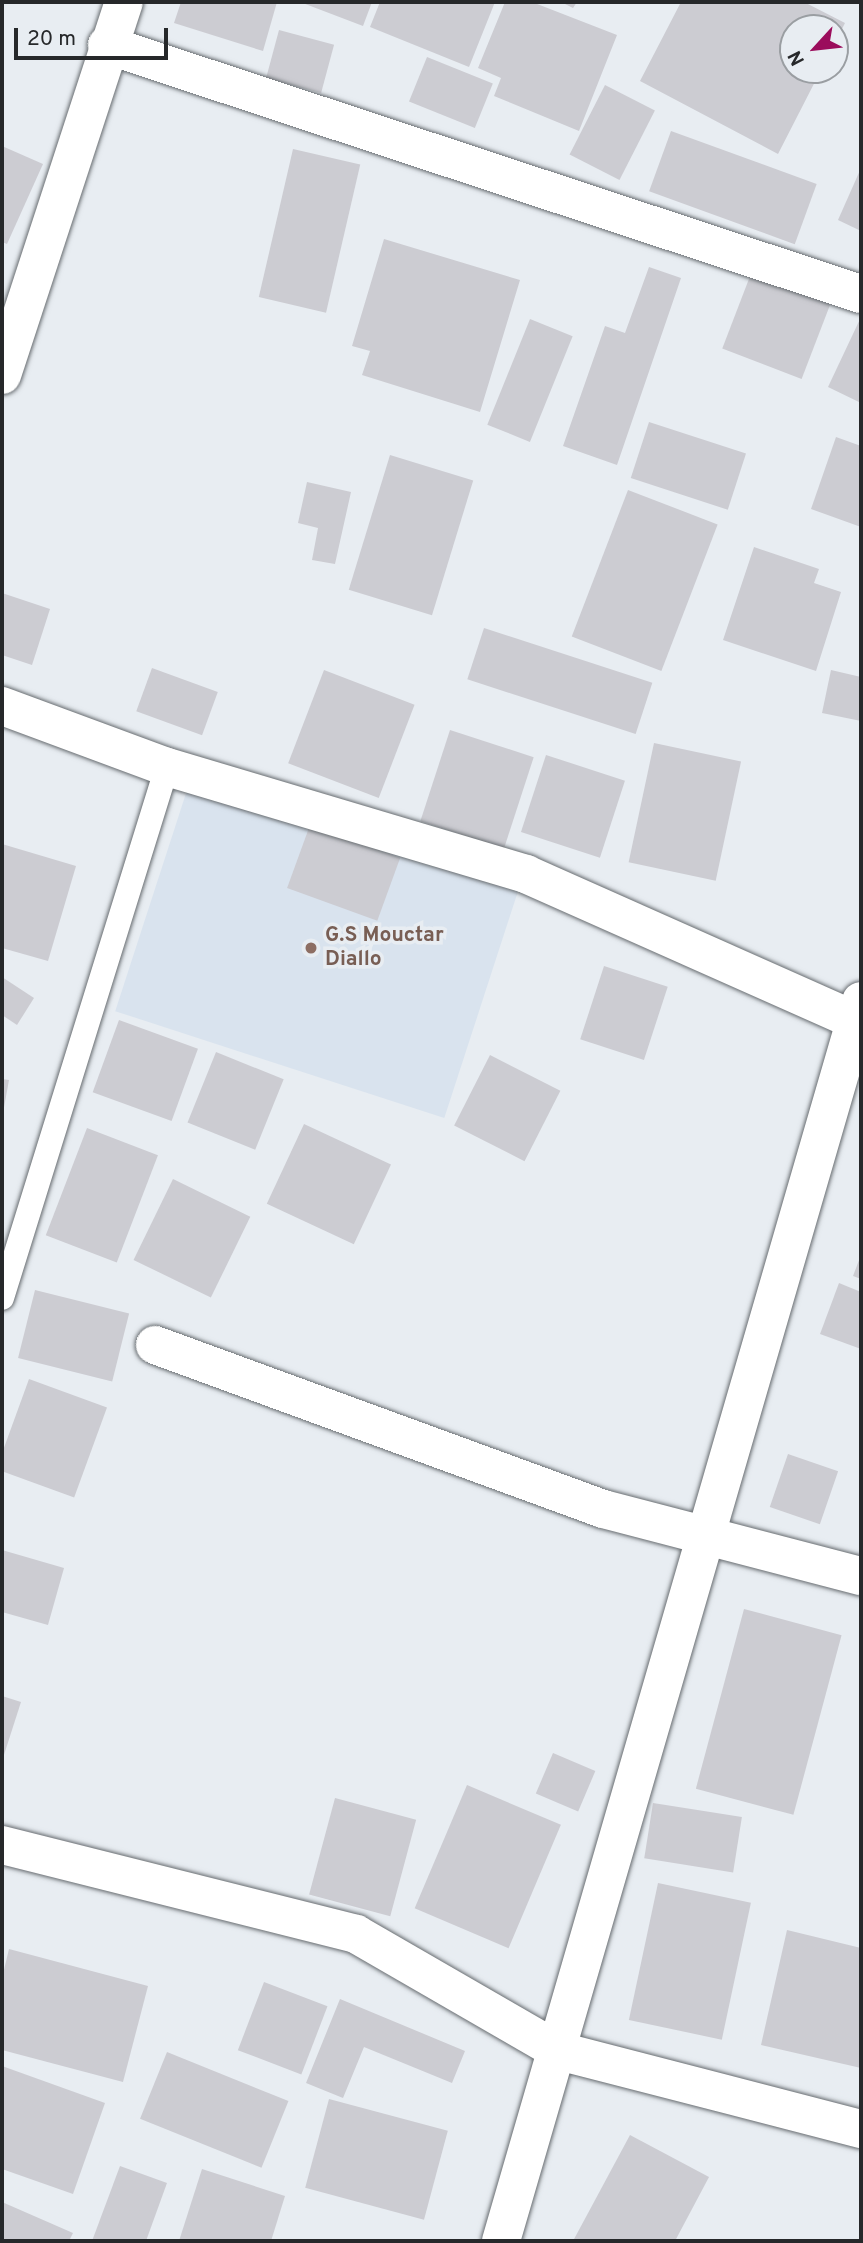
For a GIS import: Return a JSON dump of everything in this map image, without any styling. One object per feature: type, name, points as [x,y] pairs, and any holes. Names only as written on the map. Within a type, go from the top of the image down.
[{"type":"street","points":[[2,375],[107,45],[124,2]]},
{"type":"street","points":[[107,45],[861,293]]},
{"type":"street","points":[[2,706],[167,767],[526,874],[860,1015],[710,1538],[501,2241]]},
{"type":"street","points":[[155,1345],[603,1509],[861,1576]]},
{"type":"street","points":[[2,1845],[356,1934],[559,2051],[861,2129]]},
{"type":"lane","points":[[2,1298],[167,767]]},
{"type":"shaded area","name":"G.S Mouctar Diallo","points":[[190,781],[519,888],[444,1118],[115,1011]]},
{"type":"building","points":[[181,2],[277,2],[263,51],[174,23]]},
{"type":"building","points":[[300,2],[372,2],[363,26]]},
{"type":"building","points":[[380,2],[495,2],[469,67],[370,27]]},
{"type":"building","points":[[505,2],[532,2],[617,35],[579,131],[494,96],[501,78],[478,68]]},
{"type":"building","points":[[561,2],[577,2],[573,8]]},
{"type":"building","points":[[681,2],[804,2],[827,14],[779,14],[779,84],[814,84],[778,154],[640,81]]},
{"type":"building","points":[[279,30],[334,45],[321,93],[266,78]]},
{"type":"building","points":[[427,57],[493,84],[475,128],[409,102]]},
{"type":"building","points":[[605,85],[655,110],[619,180],[570,154]]},
{"type":"building","points":[[671,131],[817,184],[795,244],[649,191]]},
{"type":"building","points":[[2,146],[43,164],[7,244],[2,242]]},
{"type":"building","points":[[293,149],[360,165],[326,313],[259,297]]},
{"type":"building","points":[[861,168],[861,231],[838,220]]},
{"type":"building","points":[[384,239],[520,280],[480,412],[362,375],[370,351],[352,346]]},
{"type":"building","points":[[649,267],[681,278],[617,465],[563,446],[605,326],[625,333]]},
{"type":"building","points":[[752,271],[831,301],[802,379],[722,348]]},
{"type":"building","points":[[861,317],[861,403],[828,387]]},
{"type":"building","points":[[530,319],[573,336],[530,442],[487,425]]},
{"type":"building","points":[[649,422],[746,454],[728,510],[631,478]]},
{"type":"building","points":[[836,437],[861,446],[861,527],[811,509]]},
{"type":"building","points":[[390,455],[473,480],[432,615],[349,590]]},
{"type":"building","points":[[307,482],[351,492],[335,564],[312,560],[318,528],[298,523]]},
{"type":"building","points":[[628,490],[718,524],[661,671],[572,637]]},
{"type":"building","points":[[754,547],[819,569],[814,583],[841,592],[816,671],[723,640]]},
{"type":"building","points":[[2,593],[50,609],[32,665],[2,655]]},
{"type":"building","points":[[484,628],[652,683],[636,734],[467,679]]},
{"type":"building","points":[[152,668],[218,692],[202,735],[136,711]]},
{"type":"building","points":[[324,670],[415,705],[379,798],[288,763]]},
{"type":"building","points":[[831,670],[861,677],[861,721],[822,713]]},
{"type":"building","points":[[450,730],[534,757],[504,848],[420,821]]},
{"type":"building","points":[[654,743],[741,762],[716,881],[629,862]]},
{"type":"building","points":[[546,755],[625,781],[600,858],[521,832]]},
{"type":"building","points":[[310,825],[400,858],[377,921],[287,888]]},
{"type":"building","points":[[2,844],[76,866],[48,961],[2,948]]},
{"type":"building","points":[[604,966],[668,987],[644,1060],[580,1039]]},
{"type":"building","points":[[2,977],[34,998],[17,1025],[2,1015]]},
{"type":"building","points":[[119,1020],[198,1049],[172,1121],[93,1092]]},
{"type":"building","points":[[216,1052],[284,1079],[255,1150],[188,1122]]},
{"type":"building","points":[[490,1055],[560,1091],[525,1161],[454,1125]]},
{"type":"building","points":[[2,1079],[9,1080],[3,1113],[2,1113]]},
{"type":"building","points":[[304,1124],[391,1165],[354,1244],[267,1204]]},
{"type":"building","points":[[87,1128],[158,1155],[117,1263],[46,1235]]},
{"type":"building","points":[[173,1179],[250,1217],[211,1298],[134,1260]]},
{"type":"building","points":[[861,1255],[861,1279],[853,1276]]},
{"type":"building","points":[[839,1283],[861,1292],[861,1349],[820,1334]]},
{"type":"building","points":[[35,1290],[129,1313],[112,1381],[18,1358]]},
{"type":"building","points":[[29,1379],[107,1407],[74,1498],[2,1471],[2,1453]]},
{"type":"building","points":[[788,1454],[838,1471],[820,1524],[770,1507]]},
{"type":"building","points":[[2,1550],[64,1568],[48,1625],[2,1612]]},
{"type":"building","points":[[744,1609],[842,1635],[793,1815],[696,1789]]},
{"type":"building","points":[[2,1696],[21,1702],[2,1761]]},
{"type":"building","points":[[553,1753],[595,1771],[578,1811],[536,1794]]},
{"type":"building","points":[[467,1785],[561,1825],[509,1948],[415,1908]]},
{"type":"building","points":[[335,1798],[416,1820],[390,1916],[309,1895]]},
{"type":"building","points":[[653,1803],[742,1817],[733,1872],[644,1858]]},
{"type":"building","points":[[658,1883],[751,1903],[722,2040],[629,2020]]},
{"type":"building","points":[[787,1930],[861,1948],[861,2068],[761,2045]]},
{"type":"building","points":[[9,1949],[148,1986],[123,2082],[2,2050],[2,1978]]},
{"type":"building","points":[[264,1982],[327,2006],[301,2075],[238,2050]]},
{"type":"building","points":[[340,1999],[465,2051],[452,2083],[364,2047],[343,2098],[306,2083]]},
{"type":"building","points":[[167,2052],[288,2101],[261,2168],[140,2119]]},
{"type":"building","points":[[2,2066],[105,2103],[73,2194],[2,2169]]},
{"type":"building","points":[[329,2099],[448,2131],[424,2220],[305,2188]]},
{"type":"building","points":[[630,2135],[709,2177],[675,2241],[573,2241]]},
{"type":"building","points":[[120,2166],[167,2183],[146,2241],[92,2241]]},
{"type":"building","points":[[202,2169],[285,2196],[271,2241],[179,2241]]},
{"type":"building","points":[[2,2202],[73,2233],[69,2241],[2,2241]]},
{"type":"place","name":"G.S Mouctar Diallo","points":[[311,948]]}]
